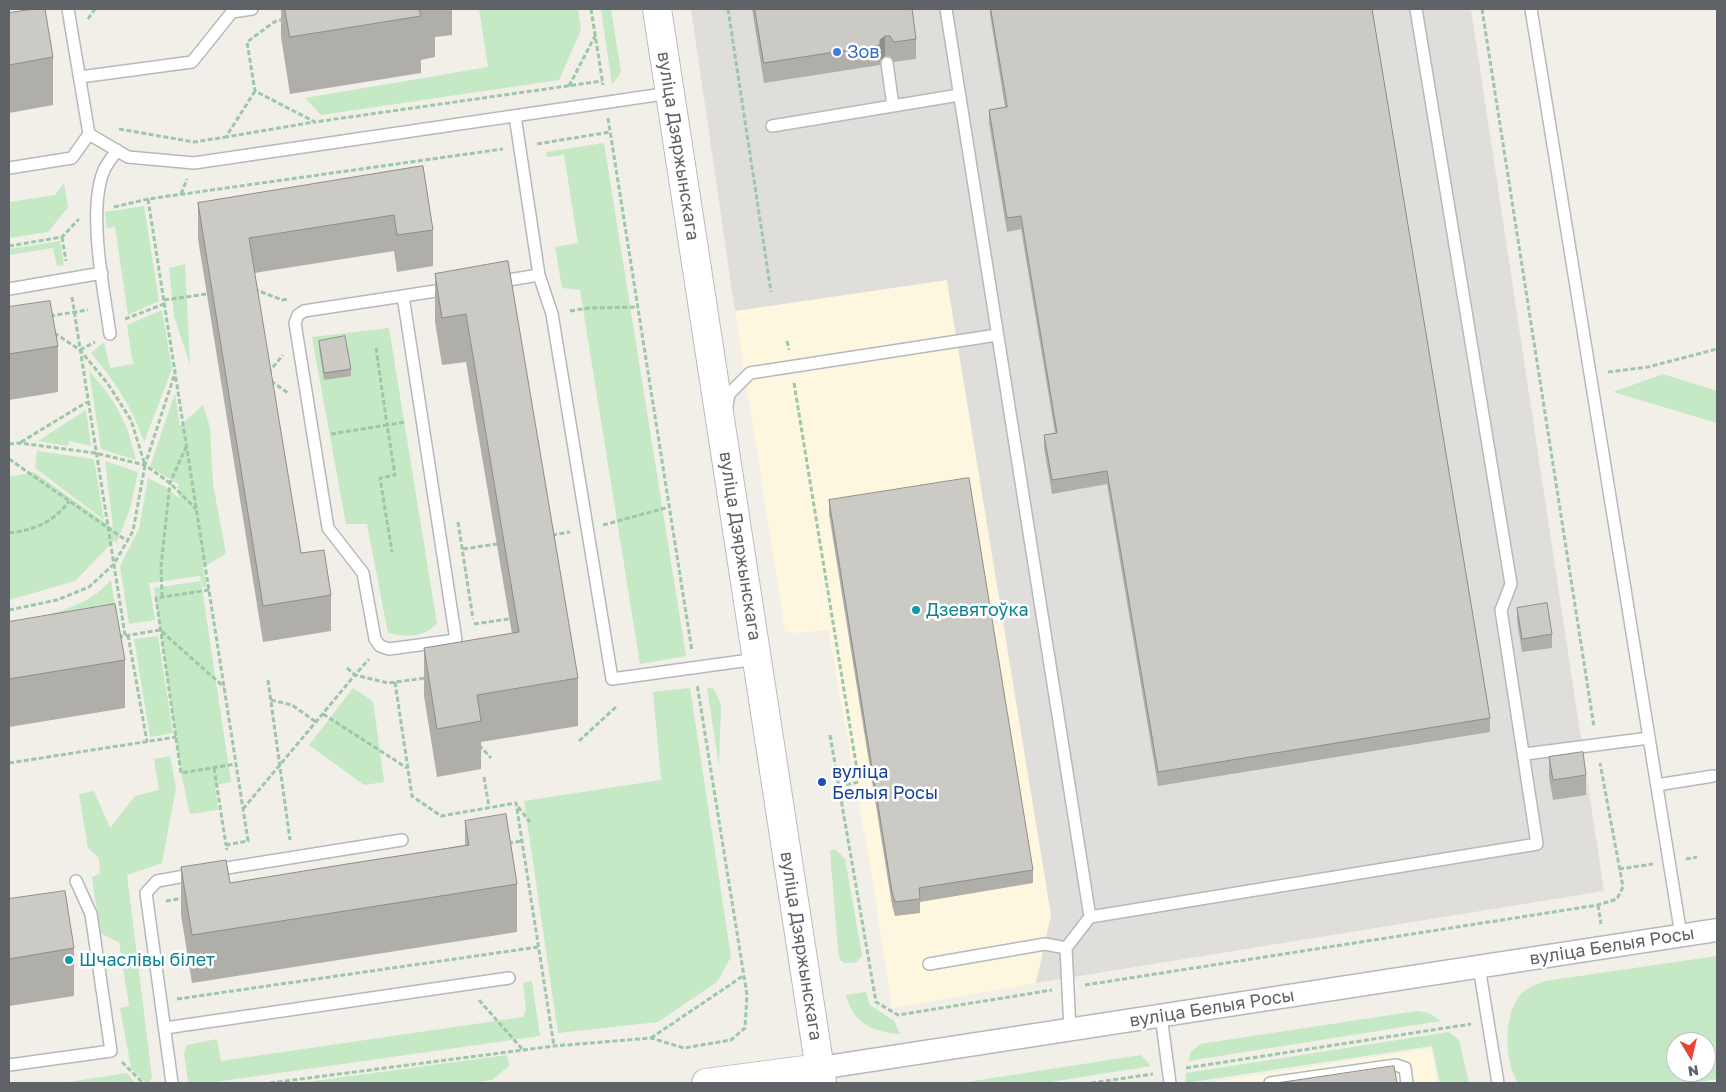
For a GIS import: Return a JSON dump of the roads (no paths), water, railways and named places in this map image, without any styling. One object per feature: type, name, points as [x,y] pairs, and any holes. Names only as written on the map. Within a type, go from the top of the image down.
[{"type":"main road","name":"вуліца Дзяржынскага","points":[[657,9],[821,1076]]},
{"type":"main road","name":"вуліца Белыя Росы","points":[[706,1083],[821,1076]]},
{"type":"street","name":"вуліца Белыя Росы","points":[[821,1076],[1070,1030],[1717,930]]},
{"type":"lane","points":[[9,168],[72,158],[88,128],[68,9]]},
{"type":"lane","points":[[80,77],[192,62],[232,12],[252,9]]},
{"type":"lane","points":[[946,9],[1090,917]]},
{"type":"lane","points":[[1070,1030],[1066,948],[1090,917],[1537,844],[1525,754],[1501,610],[1511,584],[1416,9]]},
{"type":"lane","points":[[1531,9],[1681,935]]},
{"type":"lane","points":[[887,63],[894,106]]},
{"type":"lane","points":[[88,128],[128,157],[194,163],[670,93]]},
{"type":"lane","points":[[772,126],[960,95]]},
{"type":"lane","points":[[515,116],[539,275],[552,314],[612,679],[758,659]]},
{"type":"lane","points":[[110,334],[102,273],[97,210],[104,170],[117,150]]},
{"type":"lane","points":[[9,289],[102,273]]},
{"type":"lane","points":[[480,284],[539,275]]},
{"type":"lane","points":[[404,296],[456,640],[388,649],[380,646],[375,639],[363,573],[328,528],[295,323],[298,315],[304,311],[461,287]]},
{"type":"lane","points":[[723,433],[729,394],[750,372],[998,335]]},
{"type":"lane","points":[[1525,754],[1597,743],[1649,738]]},
{"type":"lane","points":[[1657,785],[1713,776]]},
{"type":"lane","points":[[172,1083],[146,893],[157,881],[230,867],[402,840]]},
{"type":"lane","points":[[9,1065],[111,1050],[90,914],[76,880]]},
{"type":"lane","points":[[929,964],[1045,944],[1066,948]]},
{"type":"lane","points":[[1479,967],[1498,1083]]},
{"type":"lane","points":[[165,1028],[509,978]]},
{"type":"lane","points":[[1161,1016],[1170,1083]]},
{"type":"lane","points":[[1270,1083],[1303,1081],[1396,1065],[1405,1068],[1407,1083]]},
{"type":"place","name":"Зов","points":[[837,52]]},
{"type":"place","name":"Дзевятоўка","points":[[916,610]]},
{"type":"place","name":"вуліца Белыя Росы","points":[[822,782]]},
{"type":"place","name":"Шчаслівы білет","points":[[69,960]]}]
